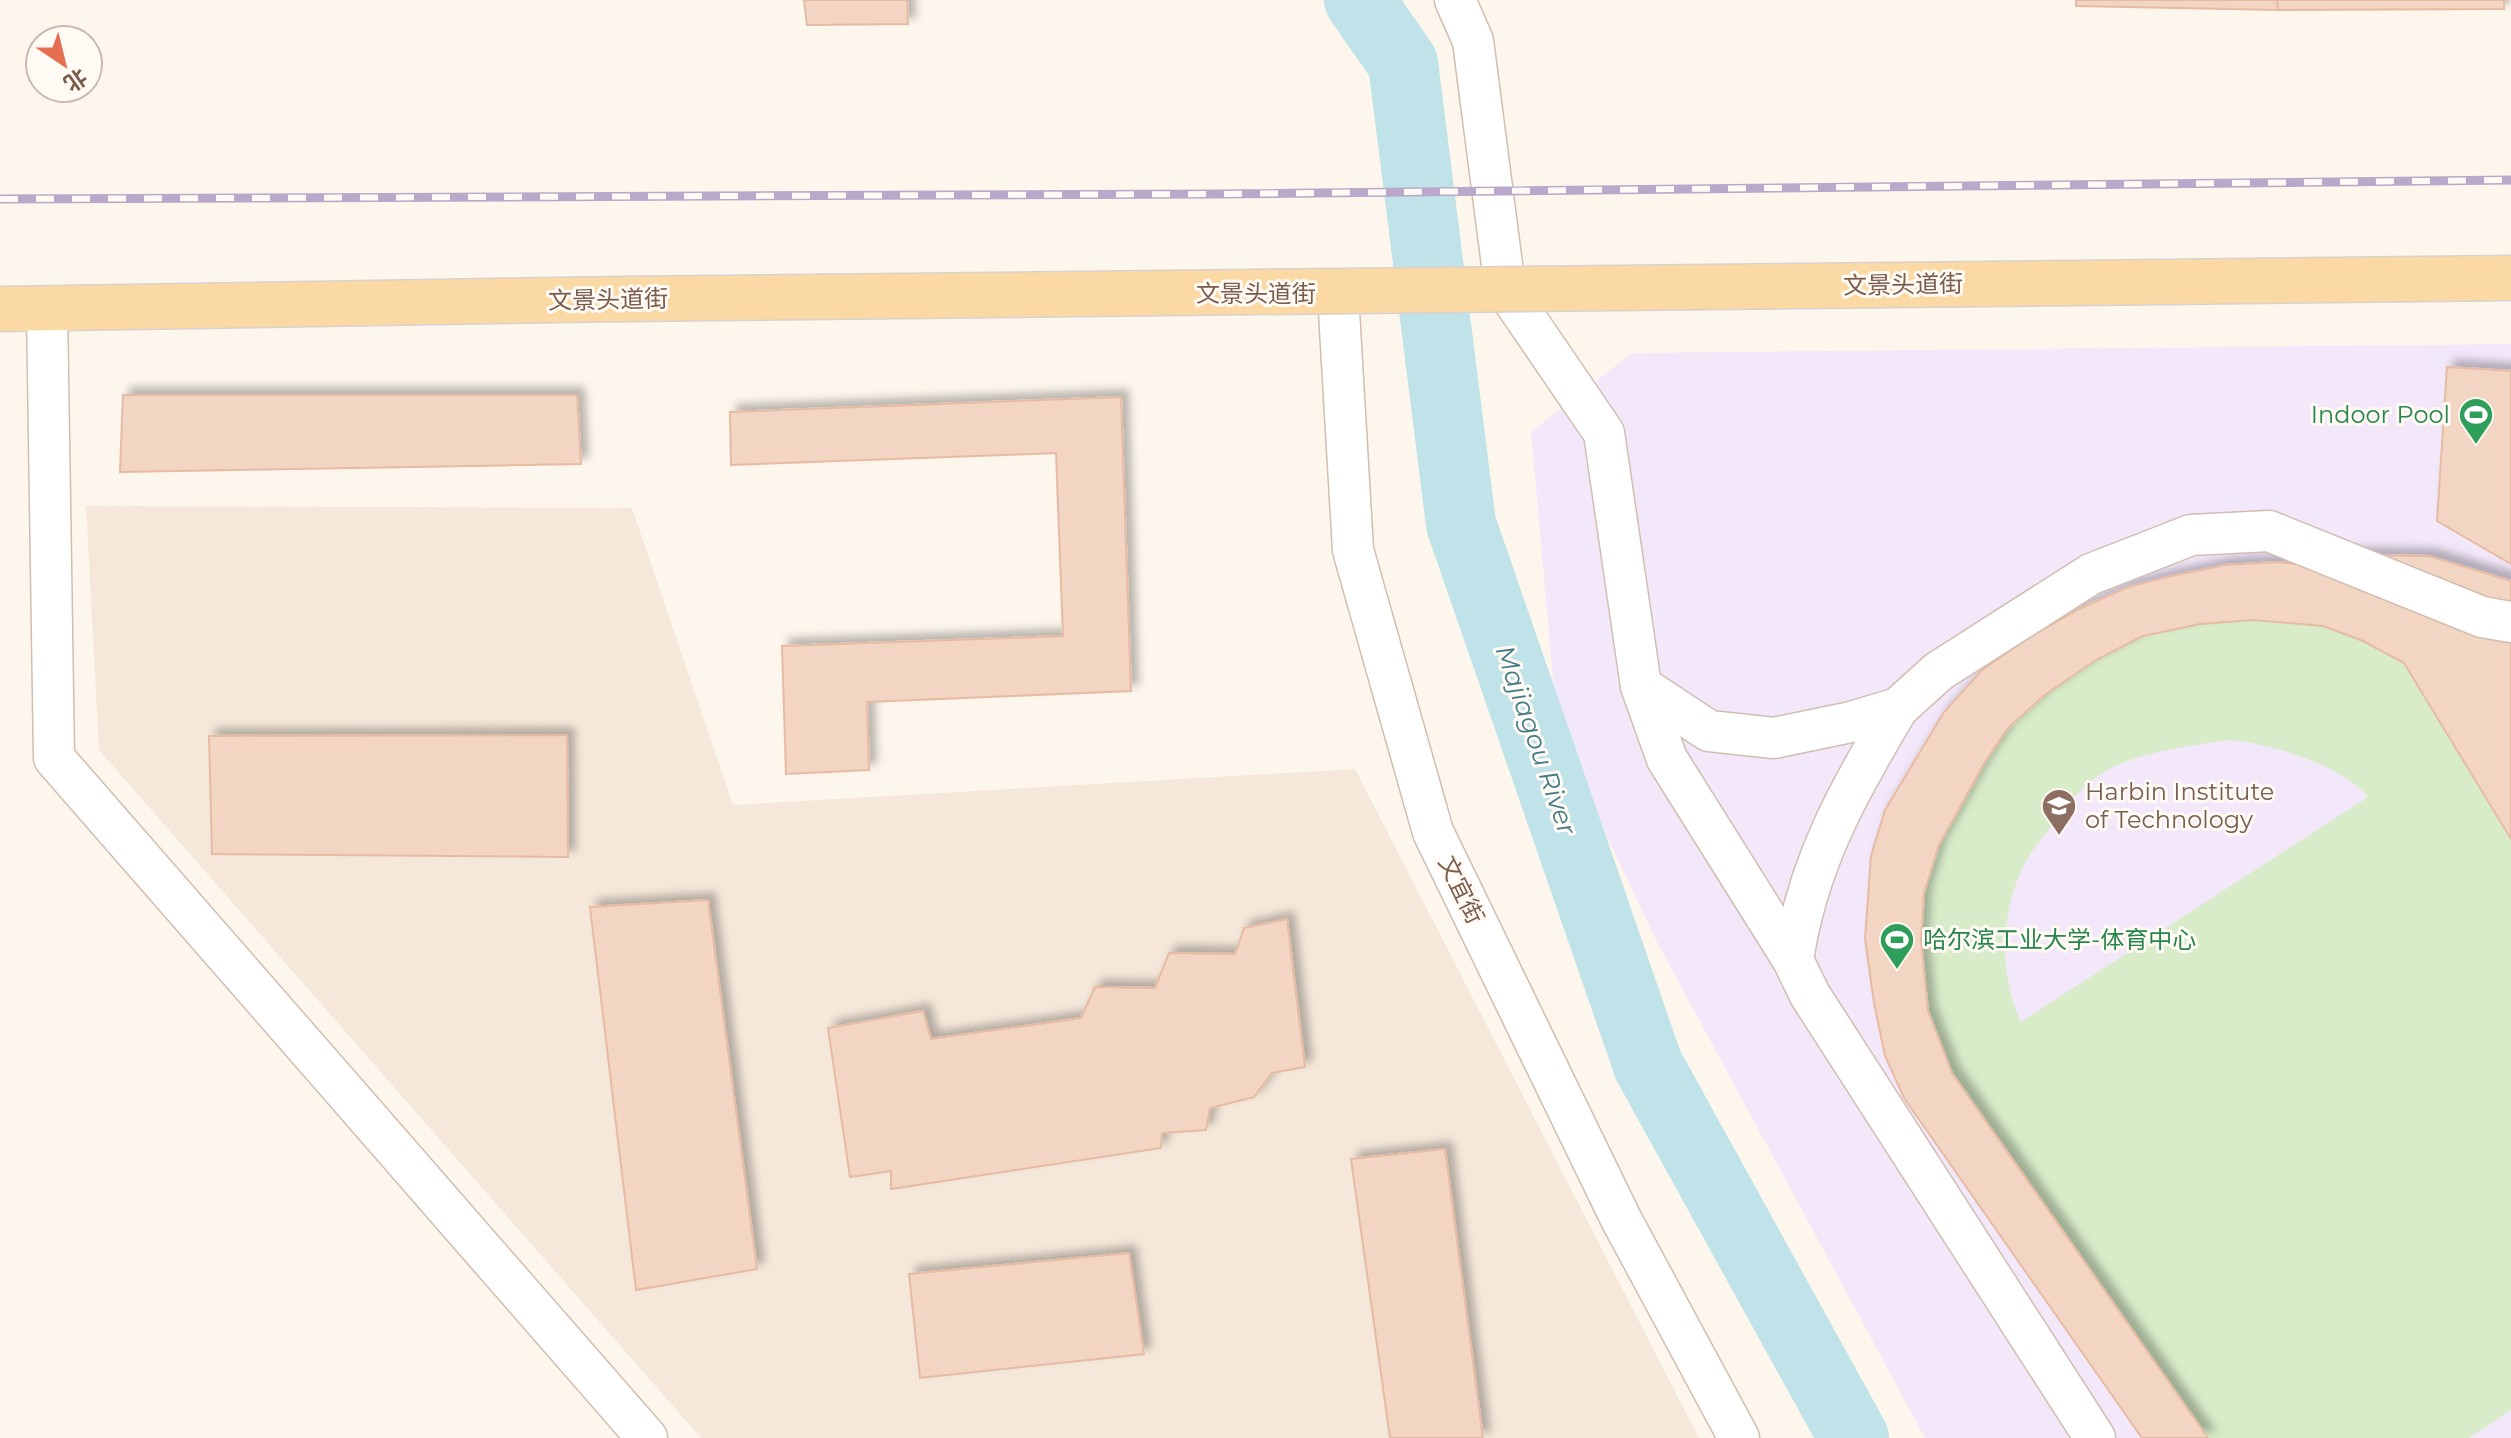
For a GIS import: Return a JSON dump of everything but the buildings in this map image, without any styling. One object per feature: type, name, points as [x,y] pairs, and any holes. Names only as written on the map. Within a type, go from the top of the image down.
[{"type":"main road","name":"文景头道街","points":[[0,309],[2511,278]]},
{"type":"street","points":[[1455,0],[1473,41],[1505,288],[1604,433],[1641,686],[1667,759],[1793,960],[1810,995],[2095,1438]]},
{"type":"street","name":"文宜街","points":[[1338,294],[1353,550],[1433,832],[1621,1219],[1739,1438]]},
{"type":"street","points":[[47,308],[54,758],[647,1438]]},
{"type":"street","points":[[1793,960],[1798,925],[1815,867],[1837,812],[1898,708],[1939,671],[2091,574],[2191,535],[2269,531],[2482,617],[2511,622]]},
{"type":"street","points":[[1641,686],[1709,731],[1774,738],[1851,722],[1898,708]]},
{"type":"shaded area","name":"Harbin Institute of Technology","points":[[2511,344],[2511,1438],[1925,1438],[1656,940],[1558,734],[1531,432],[1632,353]]},
{"type":"shaded area","points":[[86,506],[632,508],[733,805],[1355,769],[1699,1438],[701,1438],[99,750]]},
{"type":"green space","points":[[2253,620],[2323,626],[2363,641],[2404,663],[2511,839],[2511,1410],[2469,1438],[2208,1438],[1952,1073],[1928,1011],[1921,940],[1924,893],[1939,845],[1985,762],[2008,728],[2046,694],[2096,660],[2143,636],[2200,624]],"holes":[[[2227,740],[2282,750],[2323,765],[2356,785],[2368,797],[2021,1022],[2006,965],[2009,906],[2032,851],[2074,797],[2110,769],[2146,755]]]},
{"type":"waterway","name":"Majiagou River","points":[[1359,0],[1403,63],[1461,524],[1648,1065],[1854,1438]]},
{"type":"railway","points":[[0,199],[1219,194],[2511,180]]},
{"type":"place","name":"Indoor Pool","points":[[2476,446]]},
{"type":"place","name":"Harbin Institute of Technology","points":[[2059,837]]},
{"type":"place","name":"哈尔滨工业大学-体育中心","points":[[1897,971]]}]
